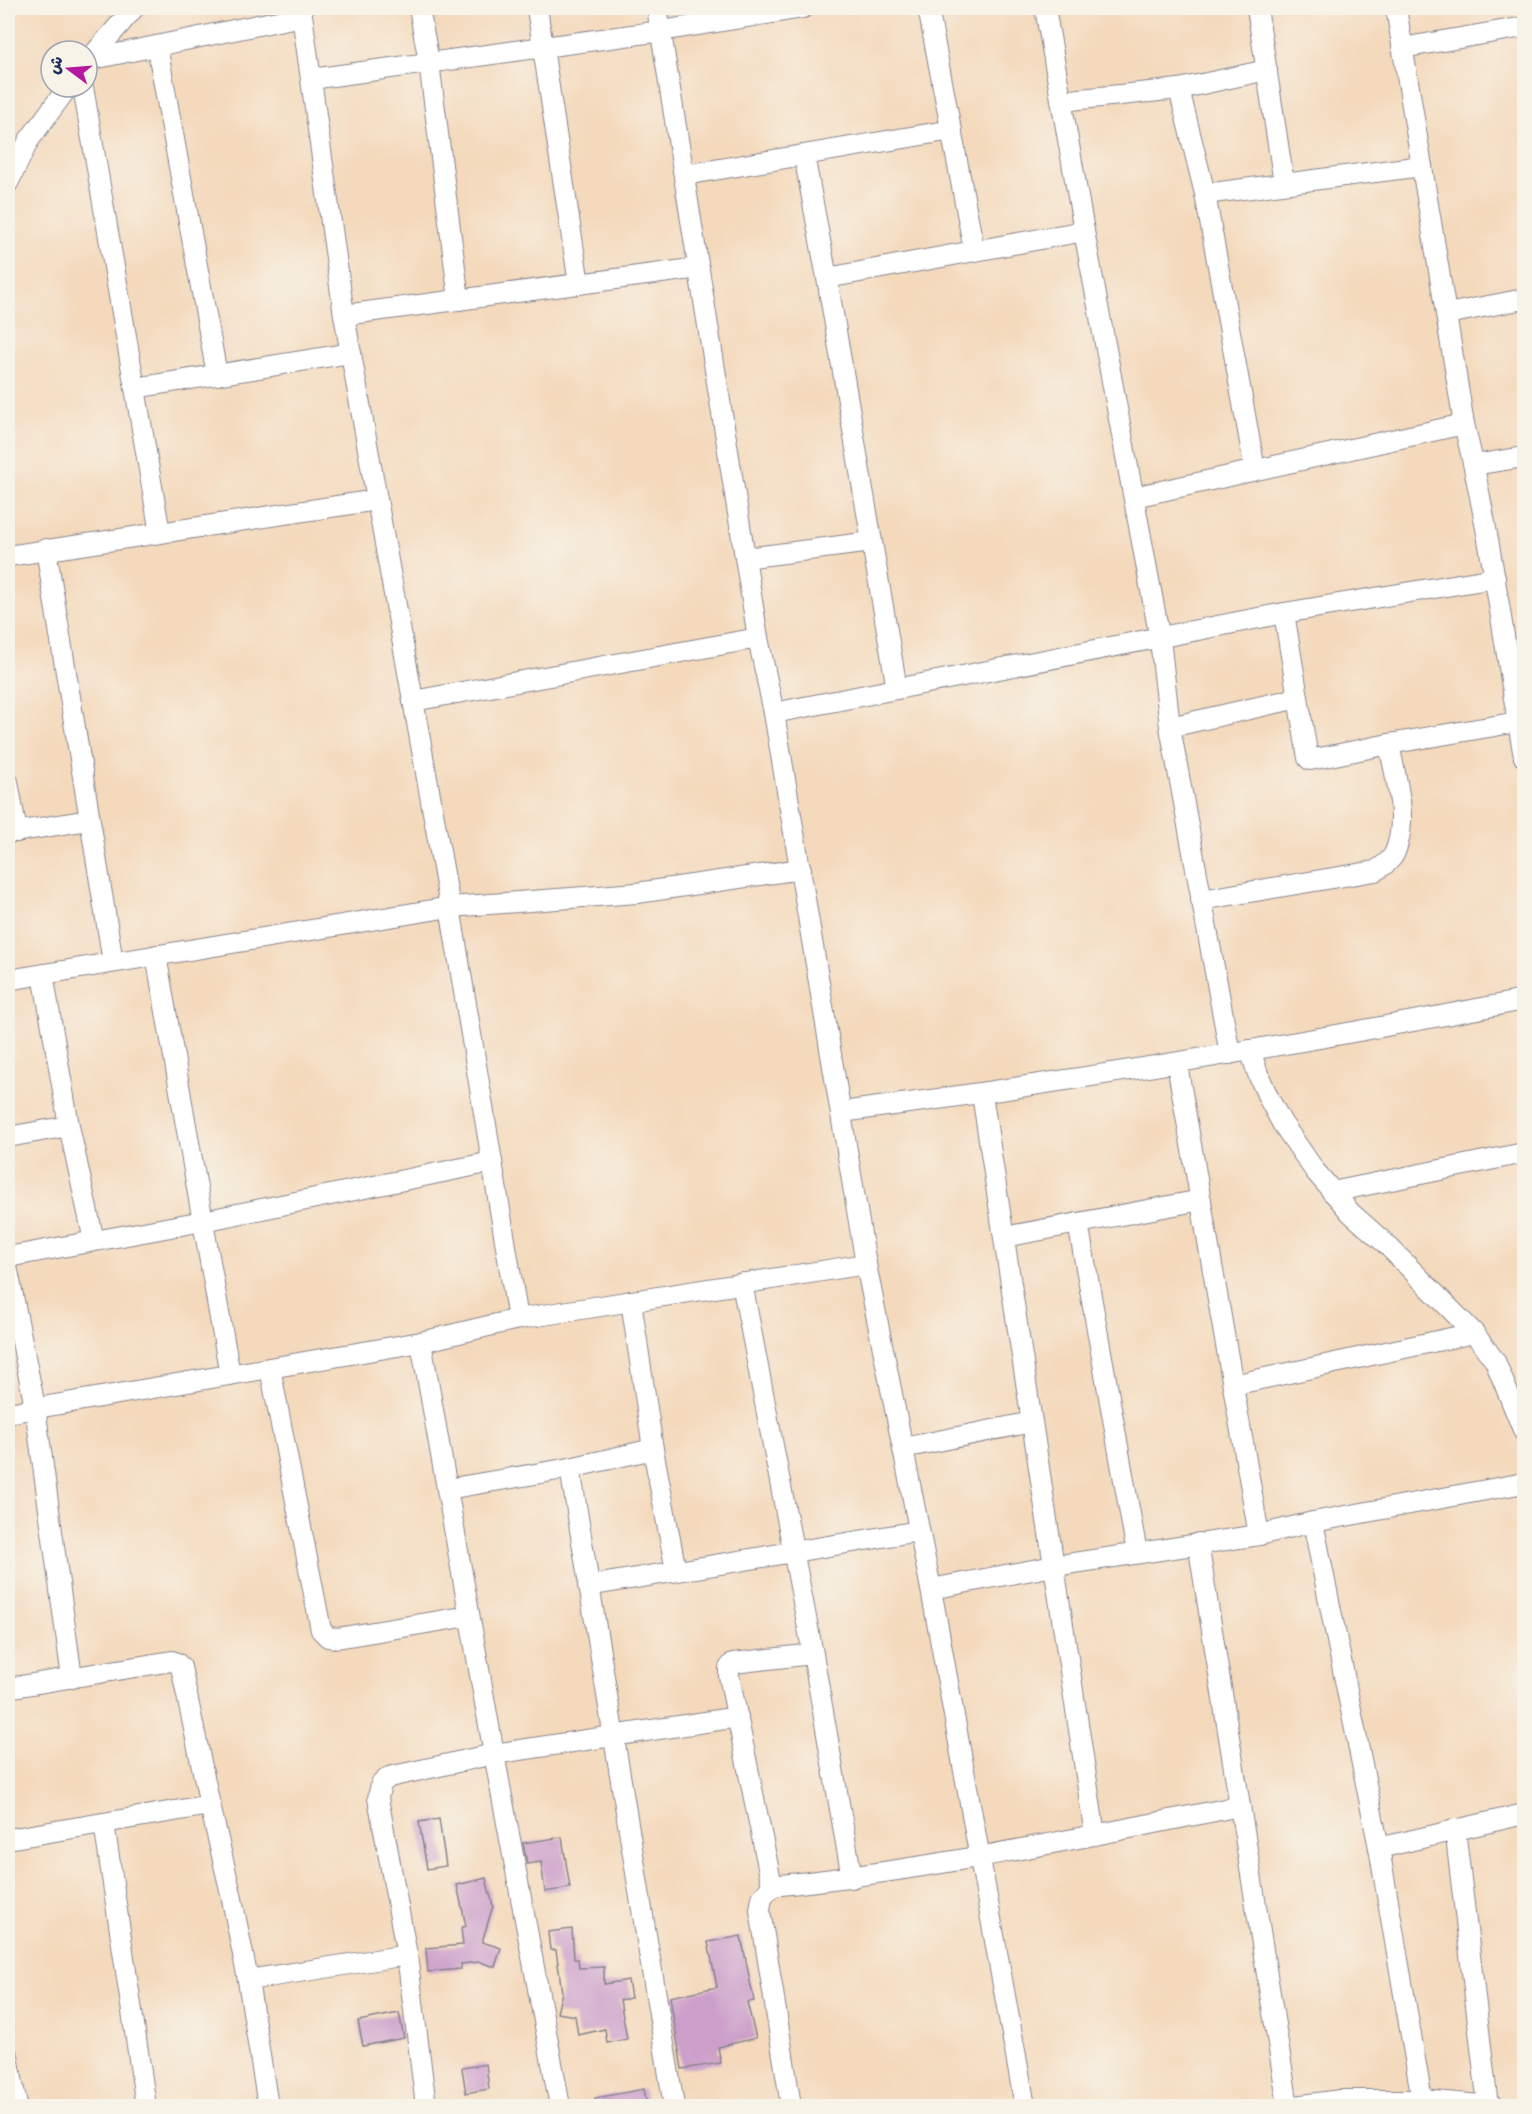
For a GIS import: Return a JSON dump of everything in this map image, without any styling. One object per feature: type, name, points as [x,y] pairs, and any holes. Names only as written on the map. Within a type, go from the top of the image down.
[{"type":"street","points":[[99,48],[134,8]]},
{"type":"street","points":[[419,8],[429,62],[459,300]]},
{"type":"street","points":[[537,8],[579,284]]},
{"type":"street","points":[[657,8],[758,638],[774,713],[801,869],[866,1264],[931,1589],[1025,2106]]},
{"type":"street","points":[[311,79],[661,32],[751,12],[803,8]]},
{"type":"street","points":[[928,8],[974,250]]},
{"type":"street","points":[[1045,8],[1160,639],[1170,727],[1230,1054]]},
{"type":"street","points":[[1257,8],[1284,183]]},
{"type":"street","points":[[1396,8],[1464,424],[1474,465],[1521,721],[1524,757]]},
{"type":"street","points":[[99,59],[301,12],[344,315],[450,907],[518,1319]]},
{"type":"street","points":[[1402,48],[1524,27]]},
{"type":"street","points":[[157,46],[218,375]]},
{"type":"street","points":[[1061,101],[1179,89],[1267,70]]},
{"type":"street","points":[[1179,89],[1205,194],[1255,470]]},
{"type":"street","points":[[8,183],[29,140],[59,99]]},
{"type":"street","points":[[85,99],[160,532]]},
{"type":"street","points":[[684,175],[952,130]]},
{"type":"street","points":[[8,144],[29,140]]},
{"type":"street","points":[[804,155],[897,689]]},
{"type":"street","points":[[1205,194],[1422,166]]},
{"type":"street","points":[[827,278],[1084,231]]},
{"type":"street","points":[[344,315],[699,268]]},
{"type":"street","points":[[1447,314],[1524,299]]},
{"type":"street","points":[[135,388],[351,353]]},
{"type":"street","points":[[1134,497],[1464,424]]},
{"type":"street","points":[[1474,465],[1524,457]]},
{"type":"street","points":[[8,556],[377,500]]},
{"type":"street","points":[[745,558],[872,542]]},
{"type":"street","points":[[46,549],[113,962]]},
{"type":"street","points":[[774,713],[1284,613],[1495,578]]},
{"type":"street","points":[[1284,613],[1310,760],[1521,721]]},
{"type":"street","points":[[413,701],[758,638]]},
{"type":"street","points":[[1170,727],[1298,698]]},
{"type":"street","points":[[1201,900],[1375,871],[1385,864],[1395,853],[1400,830],[1400,804],[1389,744]]},
{"type":"street","points":[[8,782],[12,832],[89,820]]},
{"type":"street","points":[[8,980],[450,907],[637,893],[801,869]]},
{"type":"street","points":[[156,955],[230,1375]]},
{"type":"street","points":[[43,974],[69,1126],[94,1241]]},
{"type":"street","points":[[842,1112],[982,1094],[1177,1064],[1524,1000]]},
{"type":"street","points":[[1250,1050],[1257,1074],[1282,1123],[1332,1192],[1350,1213],[1387,1245],[1474,1333],[1495,1361],[1524,1432]]},
{"type":"street","points":[[1177,1064],[1259,1535]]},
{"type":"street","points":[[982,1094],[1095,1835]]},
{"type":"street","points":[[8,1137],[69,1126]]},
{"type":"street","points":[[1332,1192],[1524,1153]]},
{"type":"street","points":[[8,1257],[203,1221],[492,1162]]},
{"type":"street","points":[[1004,1238],[1201,1200]]},
{"type":"street","points":[[1078,1223],[1137,1553]]},
{"type":"street","points":[[8,1413],[421,1342],[518,1319],[866,1264]]},
{"type":"street","points":[[8,1271],[35,1407],[72,1678]]},
{"type":"street","points":[[742,1283],[813,1654],[852,1878]]},
{"type":"street","points":[[631,1301],[652,1449],[676,1571]]},
{"type":"street","points":[[1233,1384],[1474,1333]]},
{"type":"street","points":[[421,1342],[494,1754],[560,2106]]},
{"type":"street","points":[[270,1368],[321,1630],[328,1637],[337,1638],[469,1616]]},
{"type":"street","points":[[903,1448],[1032,1422]]},
{"type":"street","points":[[447,1489],[570,1468],[652,1449]]},
{"type":"street","points":[[570,1468],[674,2106]]},
{"type":"street","points":[[931,1589],[1054,1566],[1259,1535],[1313,1522],[1524,1483]]},
{"type":"street","points":[[1313,1522],[1379,1848],[1422,2100]]},
{"type":"street","points":[[588,1586],[919,1531]]},
{"type":"street","points":[[1198,1543],[1288,2106]]},
{"type":"street","points":[[772,1886],[729,1668],[733,1663],[813,1654]]},
{"type":"street","points":[[8,1688],[172,1661],[182,1667],[248,1980],[268,2106]]},
{"type":"street","points":[[426,2106],[407,1955],[378,1798],[381,1784],[389,1777],[494,1754],[738,1717]]},
{"type":"street","points":[[8,1839],[210,1805]]},
{"type":"street","points":[[791,2106],[760,1910],[762,1898],[772,1886],[852,1878],[979,1858],[1240,1806]]},
{"type":"street","points":[[1379,1848],[1524,1814]]},
{"type":"street","points":[[104,1823],[146,2106]]},
{"type":"street","points":[[1295,2106],[1422,2100],[1490,2106],[1455,1829]]},
{"type":"street","points":[[248,1980],[407,1955]]},
{"type":"street","points":[[8,2055],[17,2106]]},
{"type":"building","points":[[439,1819],[446,1866],[427,1869],[419,1822]]},
{"type":"building","points":[[562,1837],[570,1888],[545,1892],[541,1862],[527,1864],[523,1843]]},
{"type":"building","points":[[486,1878],[493,1906],[482,1942],[501,1948],[495,1967],[480,1962],[461,1964],[461,1969],[428,1972],[426,1948],[463,1945],[461,1928],[466,1926],[457,1885]]},
{"type":"building","points":[[572,1929],[574,1959],[578,1959],[579,1968],[604,1967],[604,1984],[628,1980],[631,1998],[620,2000],[627,2039],[607,2043],[605,2029],[578,2035],[575,2016],[557,2013],[562,1992],[556,1950],[550,1950],[548,1932]]},
{"type":"building","points":[[741,1936],[754,2001],[747,2002],[756,2038],[718,2047],[721,2063],[682,2069],[670,1997],[717,1987],[708,1942]]},
{"type":"building","points":[[399,2013],[404,2038],[363,2046],[358,2021]]},
{"type":"building","points":[[486,2064],[489,2089],[466,2093],[462,2068]]},
{"type":"building","points":[[644,2089],[647,2106],[596,2106],[595,2098]]}]
